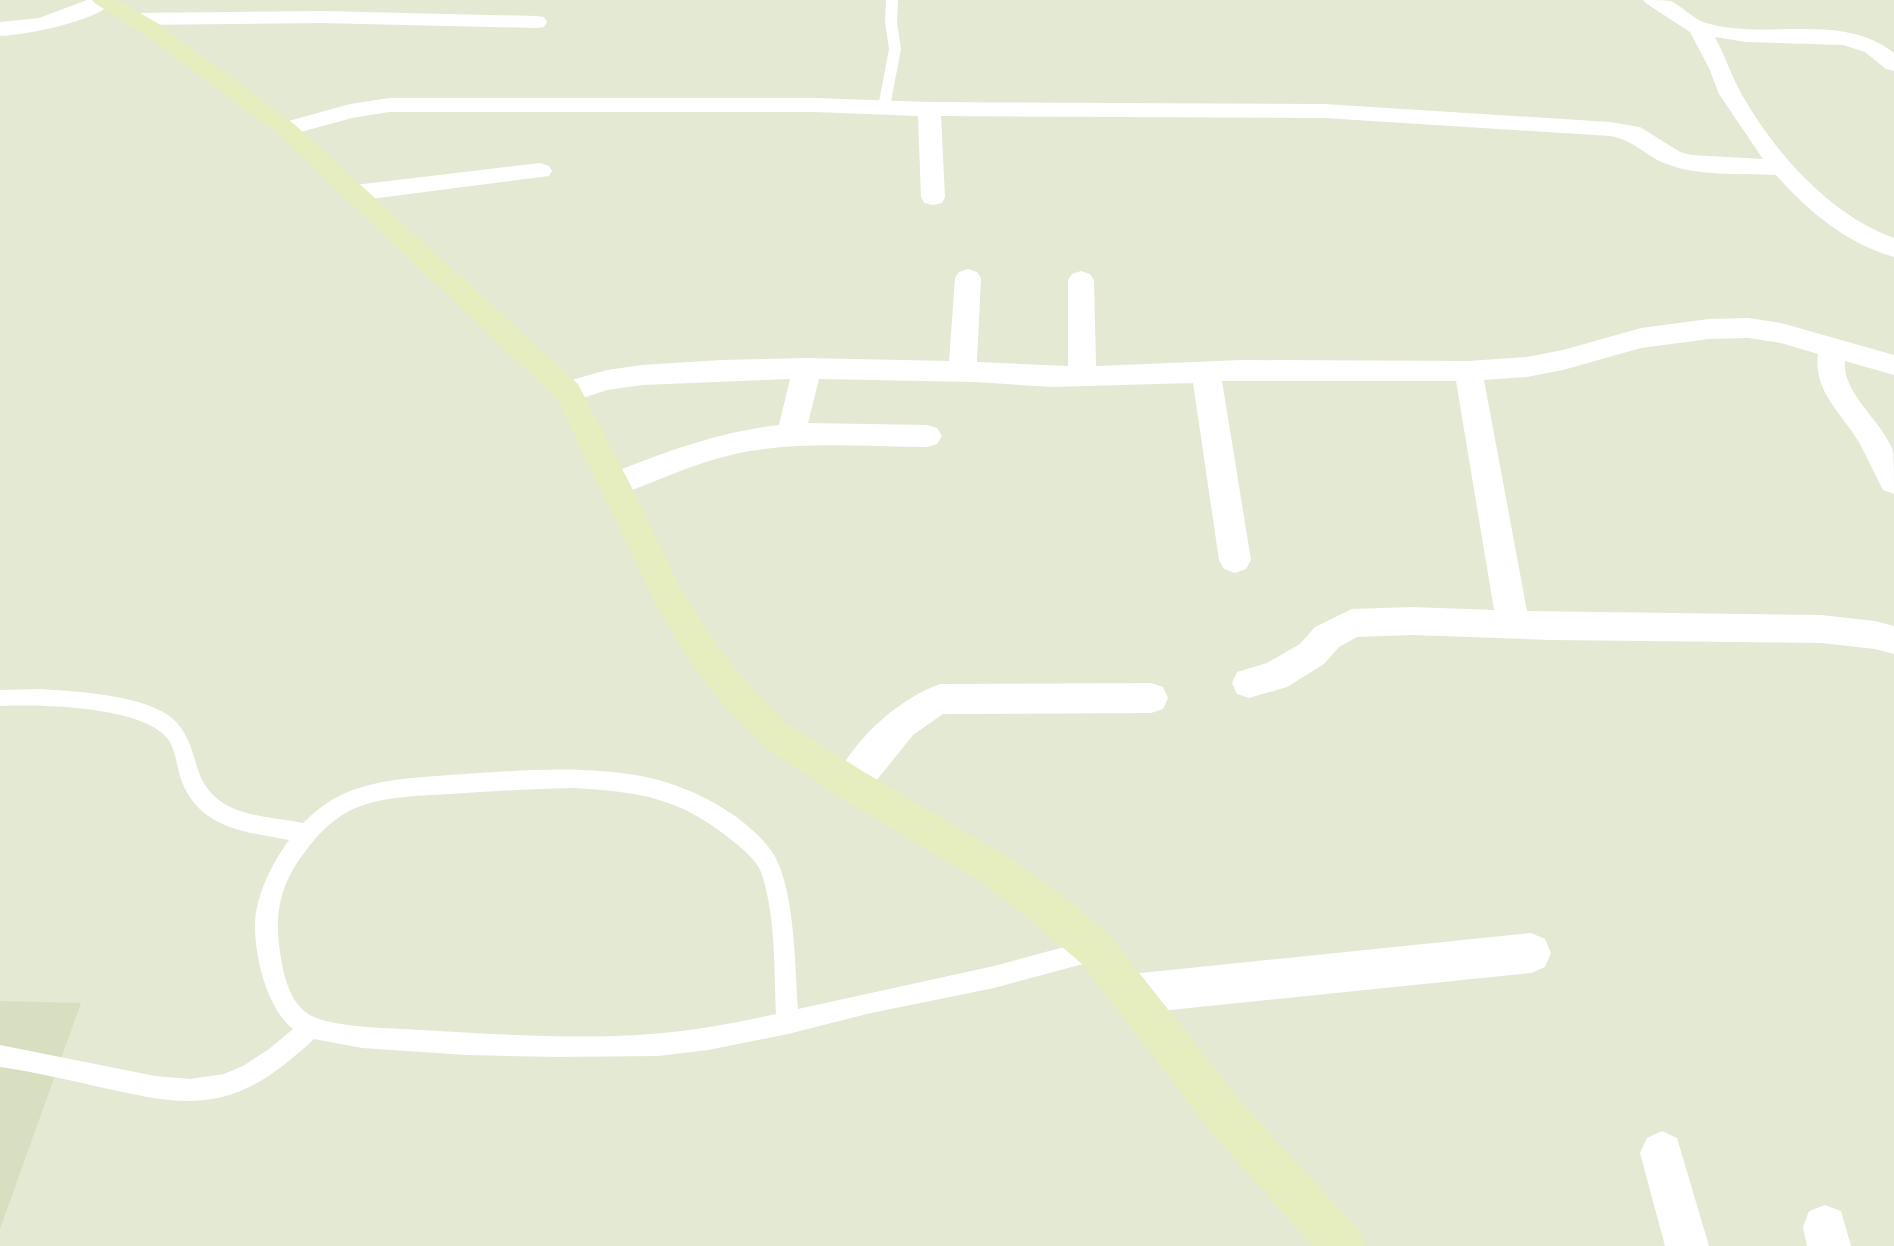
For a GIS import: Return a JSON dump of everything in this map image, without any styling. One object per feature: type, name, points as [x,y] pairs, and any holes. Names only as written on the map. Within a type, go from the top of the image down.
[{"type":"street","points":[[0,29],[29,27],[58,21],[104,0],[135,19],[286,129],[568,392],[615,483],[669,598],[704,654],[738,697],[774,734],[850,784],[997,871],[1048,909],[1096,950],[1231,1123],[1342,1246]]},
{"type":"street","points":[[1654,0],[1699,28],[1746,35],[1845,38],[1873,47],[1894,63]]},
{"type":"street","points":[[135,19],[321,17],[536,22]]},
{"type":"street","points":[[1699,28],[1720,68],[1730,94],[1770,154],[1815,202],[1841,222],[1894,248]]},
{"type":"street","points":[[286,129],[350,111],[389,105],[884,107],[1394,114],[1632,132],[1671,157],[1689,163],[1783,168]]},
{"type":"street","points":[[929,109],[933,197]]},
{"type":"street","points":[[355,193],[540,171]]},
{"type":"street","points":[[962,372],[968,278]]},
{"type":"street","points":[[1081,280],[1082,377]]},
{"type":"street","points":[[568,392],[607,380],[642,375],[807,368],[1082,377],[1242,370],[1468,371],[1527,367],[1563,360],[1641,338],[1709,329],[1748,328],[1781,333],[1894,365]]},
{"type":"street","points":[[1833,347],[1830,370],[1834,384],[1871,437],[1894,482]]},
{"type":"street","points":[[791,435],[807,368]]},
{"type":"street","points":[[1468,371],[1513,625]]},
{"type":"street","points":[[1206,372],[1236,560]]},
{"type":"street","points":[[615,483],[694,454],[734,443],[791,435],[927,436]]},
{"type":"street","points":[[1249,683],[1275,676],[1312,654],[1327,638],[1352,622],[1412,621],[1513,625],[1821,629],[1894,640]]},
{"type":"street","points":[[850,784],[900,722],[920,706],[940,699],[1151,698]]},
{"type":"street","points":[[1131,994],[1531,953]]},
{"type":"street","points":[[1662,1153],[1688,1246]]},
{"type":"lane","points":[[884,107],[895,49],[891,22],[892,0]]},
{"type":"lane","points":[[0,698],[78,700],[136,710],[160,718],[174,731],[194,787],[206,804],[224,814],[243,820],[306,833]]},
{"type":"lane","points":[[788,1023],[776,882],[765,858],[737,830],[706,808],[685,798],[630,783],[593,778],[551,778],[407,787],[358,798],[331,810],[306,833],[289,857],[273,887],[266,914],[269,959],[281,994],[294,1017],[310,1028],[397,1040],[520,1047],[656,1045],[737,1034],[788,1023],[983,980],[1096,950]]},
{"type":"lane","points":[[0,1056],[31,1060],[165,1091],[208,1090],[241,1079],[271,1062],[310,1028]]},
{"type":"shaded area","points":[[0,1001],[81,1003],[0,1229]]}]
